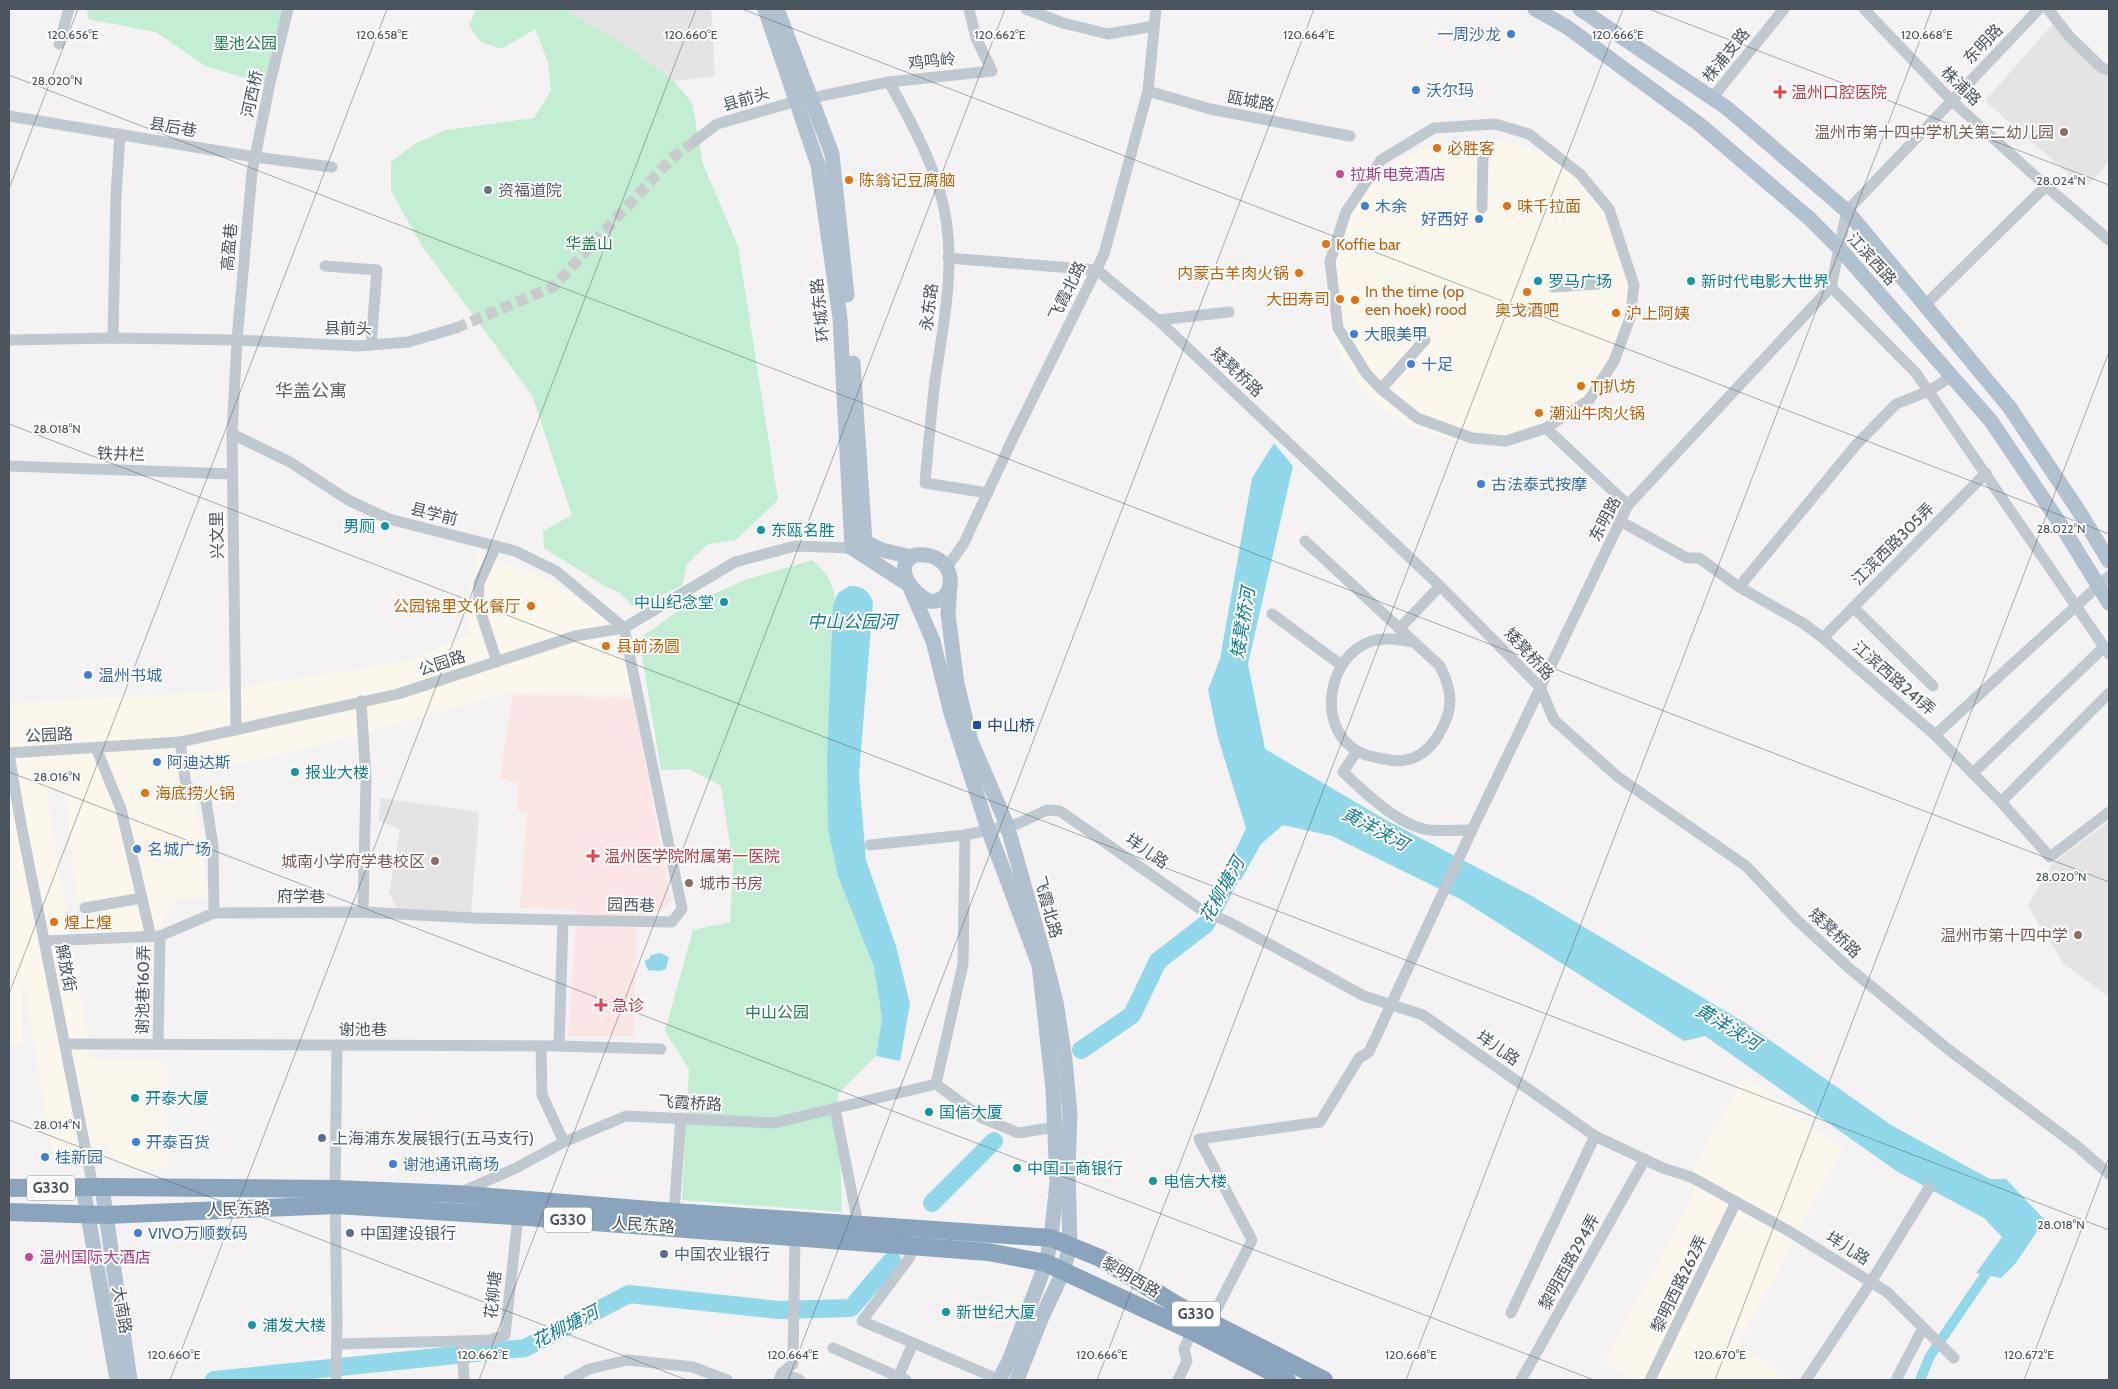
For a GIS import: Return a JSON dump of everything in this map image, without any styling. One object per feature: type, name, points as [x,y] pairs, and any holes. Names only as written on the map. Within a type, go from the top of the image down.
[{"type":"highway","name":"G330","points":[[9,1188],[93,1187]]},
{"type":"highway","name":"人民东路","points":[[93,1187],[336,1197],[518,1216],[988,1252],[1046,1263]]},
{"type":"highway","name":"人民东路","points":[[97,1215],[336,1197],[455,1194],[674,1212],[1051,1238]]},
{"type":"highway","name":"G330","points":[[9,1212],[97,1215]]},
{"type":"highway","name":"G330","points":[[1051,1238],[1070,1246]]},
{"type":"highway","name":"黎明西路","points":[[1070,1246],[1100,1258],[1210,1322],[1324,1380]]},
{"type":"highway","name":"G330","points":[[1046,1263],[1063,1272]]},
{"type":"highway","name":"黎明西路","points":[[1063,1272],[1192,1331],[1267,1376],[1287,1380]]},
{"type":"main road","name":"环城东路","points":[[765,9],[803,100],[832,154],[850,319],[858,545]]},
{"type":"main road","name":"环城东路","points":[[777,9],[803,100]]},
{"type":"main road","name":"江滨西路","points":[[1535,9],[1568,28],[1699,124],[1809,218],[1840,249],[1992,421],[2061,526],[2103,581],[2109,603]]},
{"type":"main road","name":"江滨西路","points":[[1580,9],[1727,108],[1847,211],[2010,408],[2080,513],[2109,561]]},
{"type":"main road","points":[[858,545],[911,557],[928,555],[942,561],[947,567]]},
{"type":"main road","points":[[858,545],[924,599],[933,602],[946,596],[950,585]]},
{"type":"main road","name":"飞霞北路","points":[[911,557],[907,561],[904,570],[933,641],[951,713],[988,829],[1039,965],[1056,1127],[1056,1183],[1051,1238],[1046,1263],[1000,1380]]},
{"type":"main road","name":"飞霞北路","points":[[947,567],[950,574],[948,614],[957,684],[971,741],[1007,825],[1045,959],[1056,1002],[1065,1060],[1070,1114],[1068,1169],[1070,1246],[1063,1272],[1041,1318],[1017,1380]]},
{"type":"main road","name":"大南路","points":[[93,1187],[123,1378]]},
{"type":"street","points":[[59,44],[69,9]]},
{"type":"street","name":"河西桥","points":[[255,157],[288,9]]},
{"type":"street","name":"鸡鸣岭","points":[[803,100],[889,82],[992,71],[976,38],[969,9]]},
{"type":"street","points":[[1026,9],[1063,23],[1108,34],[1154,26]]},
{"type":"street","name":"飞霞北路","points":[[947,567],[964,543],[1104,254],[1148,91],[1156,9]]},
{"type":"street","name":"株浦支路","points":[[1712,98],[1784,9]]},
{"type":"street","name":"株浦路","points":[[1864,9],[1951,100],[2109,240]]},
{"type":"street","name":"东明路","points":[[1210,1322],[1252,1240],[1199,1139],[1320,1122],[1359,1058],[1369,1052],[1540,686],[1628,506],[1831,288],[1847,211],[2039,9]]},
{"type":"street","points":[[2048,9],[2069,36],[2102,68],[2109,70]]},
{"type":"street","name":"永东路","points":[[889,82],[916,132],[941,196],[948,236],[949,282],[933,400],[925,483],[988,493]]},
{"type":"street","name":"瓯城路","points":[[1148,91],[1210,110],[1350,136]]},
{"type":"street","name":"县前头","points":[[695,141],[717,124],[803,100]]},
{"type":"street","name":"县后巷","points":[[9,116],[255,157],[332,167]]},
{"type":"street","points":[[1495,124],[1529,134],[1580,174],[1609,209],[1634,285],[1630,318],[1614,361],[1589,400],[1546,428],[1506,441],[1472,438],[1417,418],[1380,389],[1366,372],[1338,328],[1330,260],[1346,212],[1381,160],[1434,128],[1495,124]]},
{"type":"street","points":[[113,338],[116,196],[120,134]]},
{"type":"street","points":[[1482,208],[1483,151]]},
{"type":"street","name":"高盈巷","points":[[236,340],[255,157]]},
{"type":"street","points":[[1925,305],[2046,186]]},
{"type":"street","points":[[948,258],[1097,270]]},
{"type":"street","points":[[325,266],[378,270],[371,345]]},
{"type":"street","name":"矮凳桥路","points":[[1097,270],[1158,320],[1440,586],[1540,686],[1554,720],[1618,778],[1746,866],[1797,920],[1849,968],[1949,1050],[2077,1146],[2109,1174]]},
{"type":"street","points":[[1553,287],[1599,284]]},
{"type":"street","points":[[1831,288],[1916,373],[1929,390],[2107,650],[1973,773]]},
{"type":"street","points":[[1158,320],[1229,312]]},
{"type":"street","name":"县前头","points":[[236,340],[371,345],[408,342],[456,328]]},
{"type":"street","points":[[9,340],[113,338],[236,340]]},
{"type":"street","name":"兴文里","points":[[236,340],[232,434],[236,730]]},
{"type":"street","points":[[1380,389],[1426,340]]},
{"type":"street","points":[[1739,587],[1856,445],[1896,404],[1929,390],[1952,376]]},
{"type":"street","points":[[1546,428],[1628,506]]},
{"type":"street","name":"县学前","points":[[232,434],[290,462],[348,500],[388,519],[515,551],[556,571],[624,628]]},
{"type":"street","name":"铁井栏","points":[[9,466],[232,474]]},
{"type":"street","name":"江滨西路305弄","points":[[1823,638],[1986,473]]},
{"type":"street","name":"江滨西路241弄","points":[[1620,521],[1687,558],[1700,558],[1739,587],[1803,623],[1823,638],[1935,735],[2002,802],[2050,857],[2109,812]]},
{"type":"street","points":[[1304,541],[1399,629],[1414,642],[1440,666],[1448,683],[1450,701],[1447,721],[1435,741],[1418,757],[1398,762],[1371,757],[1357,751],[1348,744],[1338,728],[1332,710],[1332,685],[1341,665],[1350,653],[1372,641],[1393,638],[1414,642]]},
{"type":"street","name":"公园路","points":[[9,754],[180,742],[398,694],[575,636],[624,628],[736,562],[794,546],[858,545]]},
{"type":"street","points":[[496,546],[479,583],[478,604],[497,662]]},
{"type":"street","points":[[1935,735],[2103,581]]},
{"type":"street","points":[[1399,629],[1440,586]]},
{"type":"street","points":[[1853,607],[1933,686]]},
{"type":"street","points":[[1272,614],[1341,665]]},
{"type":"street","name":"园西巷","points":[[563,920],[672,922],[682,909],[624,628]]},
{"type":"street","points":[[2002,802],[2109,693]]},
{"type":"street","points":[[362,702],[366,780],[363,912]]},
{"type":"street","points":[[180,742],[186,785],[206,801],[213,846],[214,913]]},
{"type":"street","name":"谢池巷160弄","points":[[96,748],[121,808],[142,898],[155,936],[158,1044]]},
{"type":"street","points":[[1357,751],[1343,772],[1374,802],[1411,824],[1427,830],[1472,830]]},
{"type":"street","name":"解放街","points":[[9,754],[93,1187]]},
{"type":"street","name":"垟儿路","points":[[1007,825],[1017,824],[1047,810],[1060,810],[1203,911],[1226,921],[1364,996],[1423,1015],[1595,1136],[1663,1168],[1691,1177],[1787,1230],[1887,1292],[1954,1358]]},
{"type":"street","points":[[870,844],[965,835],[1007,825]]},
{"type":"street","points":[[965,835],[964,964],[936,1084],[982,1118],[1018,1133],[1056,1127]]},
{"type":"street","points":[[85,908],[142,898]]},
{"type":"street","name":"府学巷","points":[[44,941],[155,936],[214,913],[363,912],[563,920]]},
{"type":"street","points":[[558,1046],[563,920]]},
{"type":"street","name":"谢池巷","points":[[64,1044],[558,1046],[661,1049]]},
{"type":"street","points":[[336,1380],[337,1045]]},
{"type":"street","points":[[541,1046],[542,1095],[564,1142]]},
{"type":"street","name":"飞霞桥路","points":[[455,1194],[516,1168],[564,1142],[626,1116],[774,1123],[936,1084]]},
{"type":"street","points":[[835,1109],[858,1224]]},
{"type":"street","points":[[674,1212],[681,1118]]},
{"type":"street","points":[[1511,1313],[1595,1136]]},
{"type":"street","name":"黎明西路294弄","points":[[1521,1380],[1645,1159]]},
{"type":"street","points":[[1806,1380],[1871,1282],[1929,1188]]},
{"type":"street","name":"黎明西路262弄","points":[[1650,1380],[1736,1202]]},
{"type":"street","name":"花柳塘","points":[[337,1344],[462,1343],[490,1340],[505,1334],[518,1216]]},
{"type":"street","points":[[780,1376],[793,1364],[795,1236]]},
{"type":"street","points":[[910,1257],[862,1320],[1000,1380]]},
{"type":"street","points":[[1896,1380],[1923,1328]]},
{"type":"street","points":[[1178,1380],[1187,1361],[1184,1349],[1192,1331]]},
{"type":"street","points":[[833,1348],[901,1379],[913,1342]]},
{"type":"street","points":[[461,1380],[463,1367],[462,1343]]},
{"type":"street","points":[[569,1380],[589,1370],[628,1360],[693,1367],[726,1380]]},
{"type":"street","points":[[780,1376],[800,1380]]},
{"type":"shaded area","points":[[564,9],[711,9],[715,76],[674,81],[627,46]]},
{"type":"shaded area","name":"温州市第十四中学机关第二幼儿园","points":[[2057,19],[2109,71],[2109,162],[2085,189],[1985,101]]},
{"type":"shaded area","points":[[1477,139],[1506,142],[1535,151],[1561,164],[1584,183],[1603,206],[1616,232],[1625,261],[1628,290],[1625,319],[1616,348],[1603,374],[1584,397],[1561,416],[1535,429],[1506,438],[1477,441],[1448,438],[1419,429],[1393,416],[1370,397],[1351,374],[1338,348],[1329,319],[1326,290],[1329,261],[1338,232],[1351,206],[1370,183],[1393,164],[1419,151],[1448,142]]},
{"type":"shaded area","points":[[479,551],[552,581],[617,627],[633,694],[509,692],[332,742],[174,780],[176,794],[195,801],[208,898],[174,899],[158,930],[91,933],[87,900],[77,900],[65,788],[46,790],[91,1059],[159,1060],[167,1068],[168,1166],[162,1169],[138,1170],[117,1162],[107,1143],[52,1152],[27,996],[22,978],[22,1044],[9,1044],[9,703],[207,692],[410,661],[471,634],[466,613]]},
{"type":"shaded area","name":"温州医学院附属第一医院","points":[[513,694],[633,699],[671,900],[668,906],[636,923],[634,1036],[568,1036],[577,910],[520,908],[527,811],[517,811],[518,783],[500,779]]},
{"type":"shaded area","name":"城南小学府学巷校区","points":[[380,798],[479,812],[471,915],[397,910],[389,892],[400,829],[379,821]]},
{"type":"shaded area","name":"温州市第十四中学","points":[[2109,821],[2109,997],[2064,964],[2028,906],[2052,864]]},
{"type":"shaded area","points":[[1745,1076],[1842,1149],[1739,1343],[1788,1380],[1635,1380],[1604,1362],[1694,1196],[1694,1167]]},
{"type":"shaded area","points":[[352,1350],[350,1380],[314,1380],[314,1357]]},
{"type":"green space","name":"墨池公园","points":[[87,9],[290,9],[270,85],[207,67],[156,32],[88,19]]},
{"type":"green space","name":"华盖山","points":[[476,9],[564,9],[627,46],[674,81],[692,103],[703,164],[738,246],[778,500],[736,540],[708,544],[687,564],[682,586],[634,607],[620,593],[603,585],[544,548],[543,531],[572,515],[532,395],[422,246],[391,191],[391,162],[414,144],[446,130],[534,118],[551,91],[548,62],[535,29],[501,49],[481,42],[469,26]]},
{"type":"green space","name":"中山公园","points":[[812,560],[828,577],[835,598],[827,758],[838,876],[874,967],[882,1018],[876,1056],[838,1094],[842,1212],[682,1200],[689,1069],[665,1031],[693,930],[730,922],[733,865],[721,786],[689,769],[661,770],[639,639],[682,608],[745,580]]},
{"type":"water","name":"矮凳桥河","points":[[1274,443],[1293,466],[1248,664],[1265,749],[1386,820],[1532,896],[1747,1024],[1891,1125],[1990,1179],[2006,1179],[2045,1220],[2015,1264],[2001,1278],[1976,1273],[2002,1237],[1984,1218],[1898,1172],[1705,1036],[1684,1041],[1462,900],[1332,836],[1283,825],[1261,844],[1241,880],[1222,880],[1246,828],[1218,738],[1208,690],[1220,659],[1252,478]]},
{"type":"water","name":"中山公园河","points":[[849,586],[857,586],[864,589],[873,602],[859,775],[866,860],[896,946],[910,1004],[900,1061],[876,1056],[882,1018],[874,967],[838,876],[828,829],[827,758],[833,605],[838,593]]},
{"type":"water","points":[[660,953],[669,957],[666,969],[660,971],[648,970],[645,960],[649,959],[651,955]]},
{"type":"waterway","name":"花柳塘河","points":[[1081,1050],[1132,1015],[1158,961],[1206,924],[1239,860]]},
{"type":"waterway","name":"花柳塘河","points":[[932,1203],[994,1141]]},
{"type":"waterway","name":"花柳塘河","points":[[214,1380],[525,1348],[629,1294],[779,1310],[851,1308],[892,1260]]},
{"type":"waterway","name":"黄洋浃河","points":[[1920,1380],[1930,1356],[1992,1265]]},
{"type":"tunnel","points":[[456,328],[553,287],[672,158],[695,141]]},
{"type":"place","name":"一周沙龙","points":[[1511,34]]},
{"type":"place","name":"沃尔玛","points":[[1416,90]]},
{"type":"place","name":"温州口腔医院","points":[[1780,92]]},
{"type":"place","name":"温州市第十四中学机关第二幼儿园","points":[[2064,132]]},
{"type":"place","name":"必胜客","points":[[1437,148]]},
{"type":"place","name":"拉斯电竞酒店","points":[[1340,174]]},
{"type":"place","name":"陈翁记豆腐脑","points":[[849,180]]},
{"type":"place","name":"资福道院","points":[[488,190]]},
{"type":"place","name":"木余","points":[[1365,206]]},
{"type":"place","name":"味千拉面","points":[[1507,206]]},
{"type":"place","name":"好西好","points":[[1479,219]]},
{"type":"place","name":"Koffie bar","points":[[1326,244]]},
{"type":"place","name":"内蒙古羊肉火锅","points":[[1299,273]]},
{"type":"place","name":"罗马广场","points":[[1538,281]]},
{"type":"place","name":"新时代电影大世界","points":[[1691,281]]},
{"type":"place","name":"奥戈酒吧","points":[[1527,292]]},
{"type":"place","name":"大田寿司","points":[[1340,299]]},
{"type":"place","name":"In the time (op een hoek) rood","points":[[1355,300]]},
{"type":"place","name":"沪上阿姨","points":[[1616,313]]},
{"type":"place","name":"大眼美甲","points":[[1354,334]]},
{"type":"place","name":"十足","points":[[1411,364]]},
{"type":"place","name":"TJ扒坊","points":[[1581,386]]},
{"type":"place","name":"潮汕牛肉火锅","points":[[1539,413]]},
{"type":"place","name":"古法泰式按摩","points":[[1481,484]]},
{"type":"place","name":"男厕","points":[[385,526]]},
{"type":"place","name":"东瓯名胜","points":[[761,530]]},
{"type":"place","name":"中山纪念堂","points":[[724,602]]},
{"type":"place","name":"公园锦里文化餐厅","points":[[531,606]]},
{"type":"place","name":"县前汤圆","points":[[606,646]]},
{"type":"place","name":"温州书城","points":[[88,675]]},
{"type":"place","name":"中山桥","points":[[977,725]]},
{"type":"place","name":"阿迪达斯","points":[[157,762]]},
{"type":"place","name":"报业大楼","points":[[295,772]]},
{"type":"place","name":"海底捞火锅","points":[[145,793]]},
{"type":"place","name":"名城广场","points":[[137,849]]},
{"type":"place","name":"温州医学院附属第一医院","points":[[593,856]]},
{"type":"place","name":"城南小学府学巷校区","points":[[435,861]]},
{"type":"place","name":"城市书房","points":[[689,883]]},
{"type":"place","name":"煌上煌","points":[[54,922]]},
{"type":"place","name":"温州市第十四中学","points":[[2078,935]]},
{"type":"place","name":"急诊","points":[[601,1005]]},
{"type":"place","name":"开泰大厦","points":[[135,1098]]},
{"type":"place","name":"国信大厦","points":[[929,1112]]},
{"type":"place","name":"上海浦东发展银行(五马支行)","points":[[322,1138]]},
{"type":"place","name":"开泰百货","points":[[136,1142]]},
{"type":"place","name":"桂新园","points":[[45,1157]]},
{"type":"place","name":"谢池通讯商场","points":[[393,1164]]},
{"type":"place","name":"中国工商银行","points":[[1017,1168]]},
{"type":"place","name":"电信大楼","points":[[1153,1181]]},
{"type":"place","name":"VIVO万顺数码","points":[[138,1233]]},
{"type":"place","name":"中国建设银行","points":[[350,1233]]},
{"type":"place","name":"中国农业银行","points":[[664,1254]]},
{"type":"place","name":"温州国际大酒店","points":[[29,1257]]},
{"type":"place","name":"新世纪大厦","points":[[946,1312]]},
{"type":"place","name":"浦发大楼","points":[[252,1325]]},
{"type":"district","name":"华盖公寓","points":[[311,391]]}]
